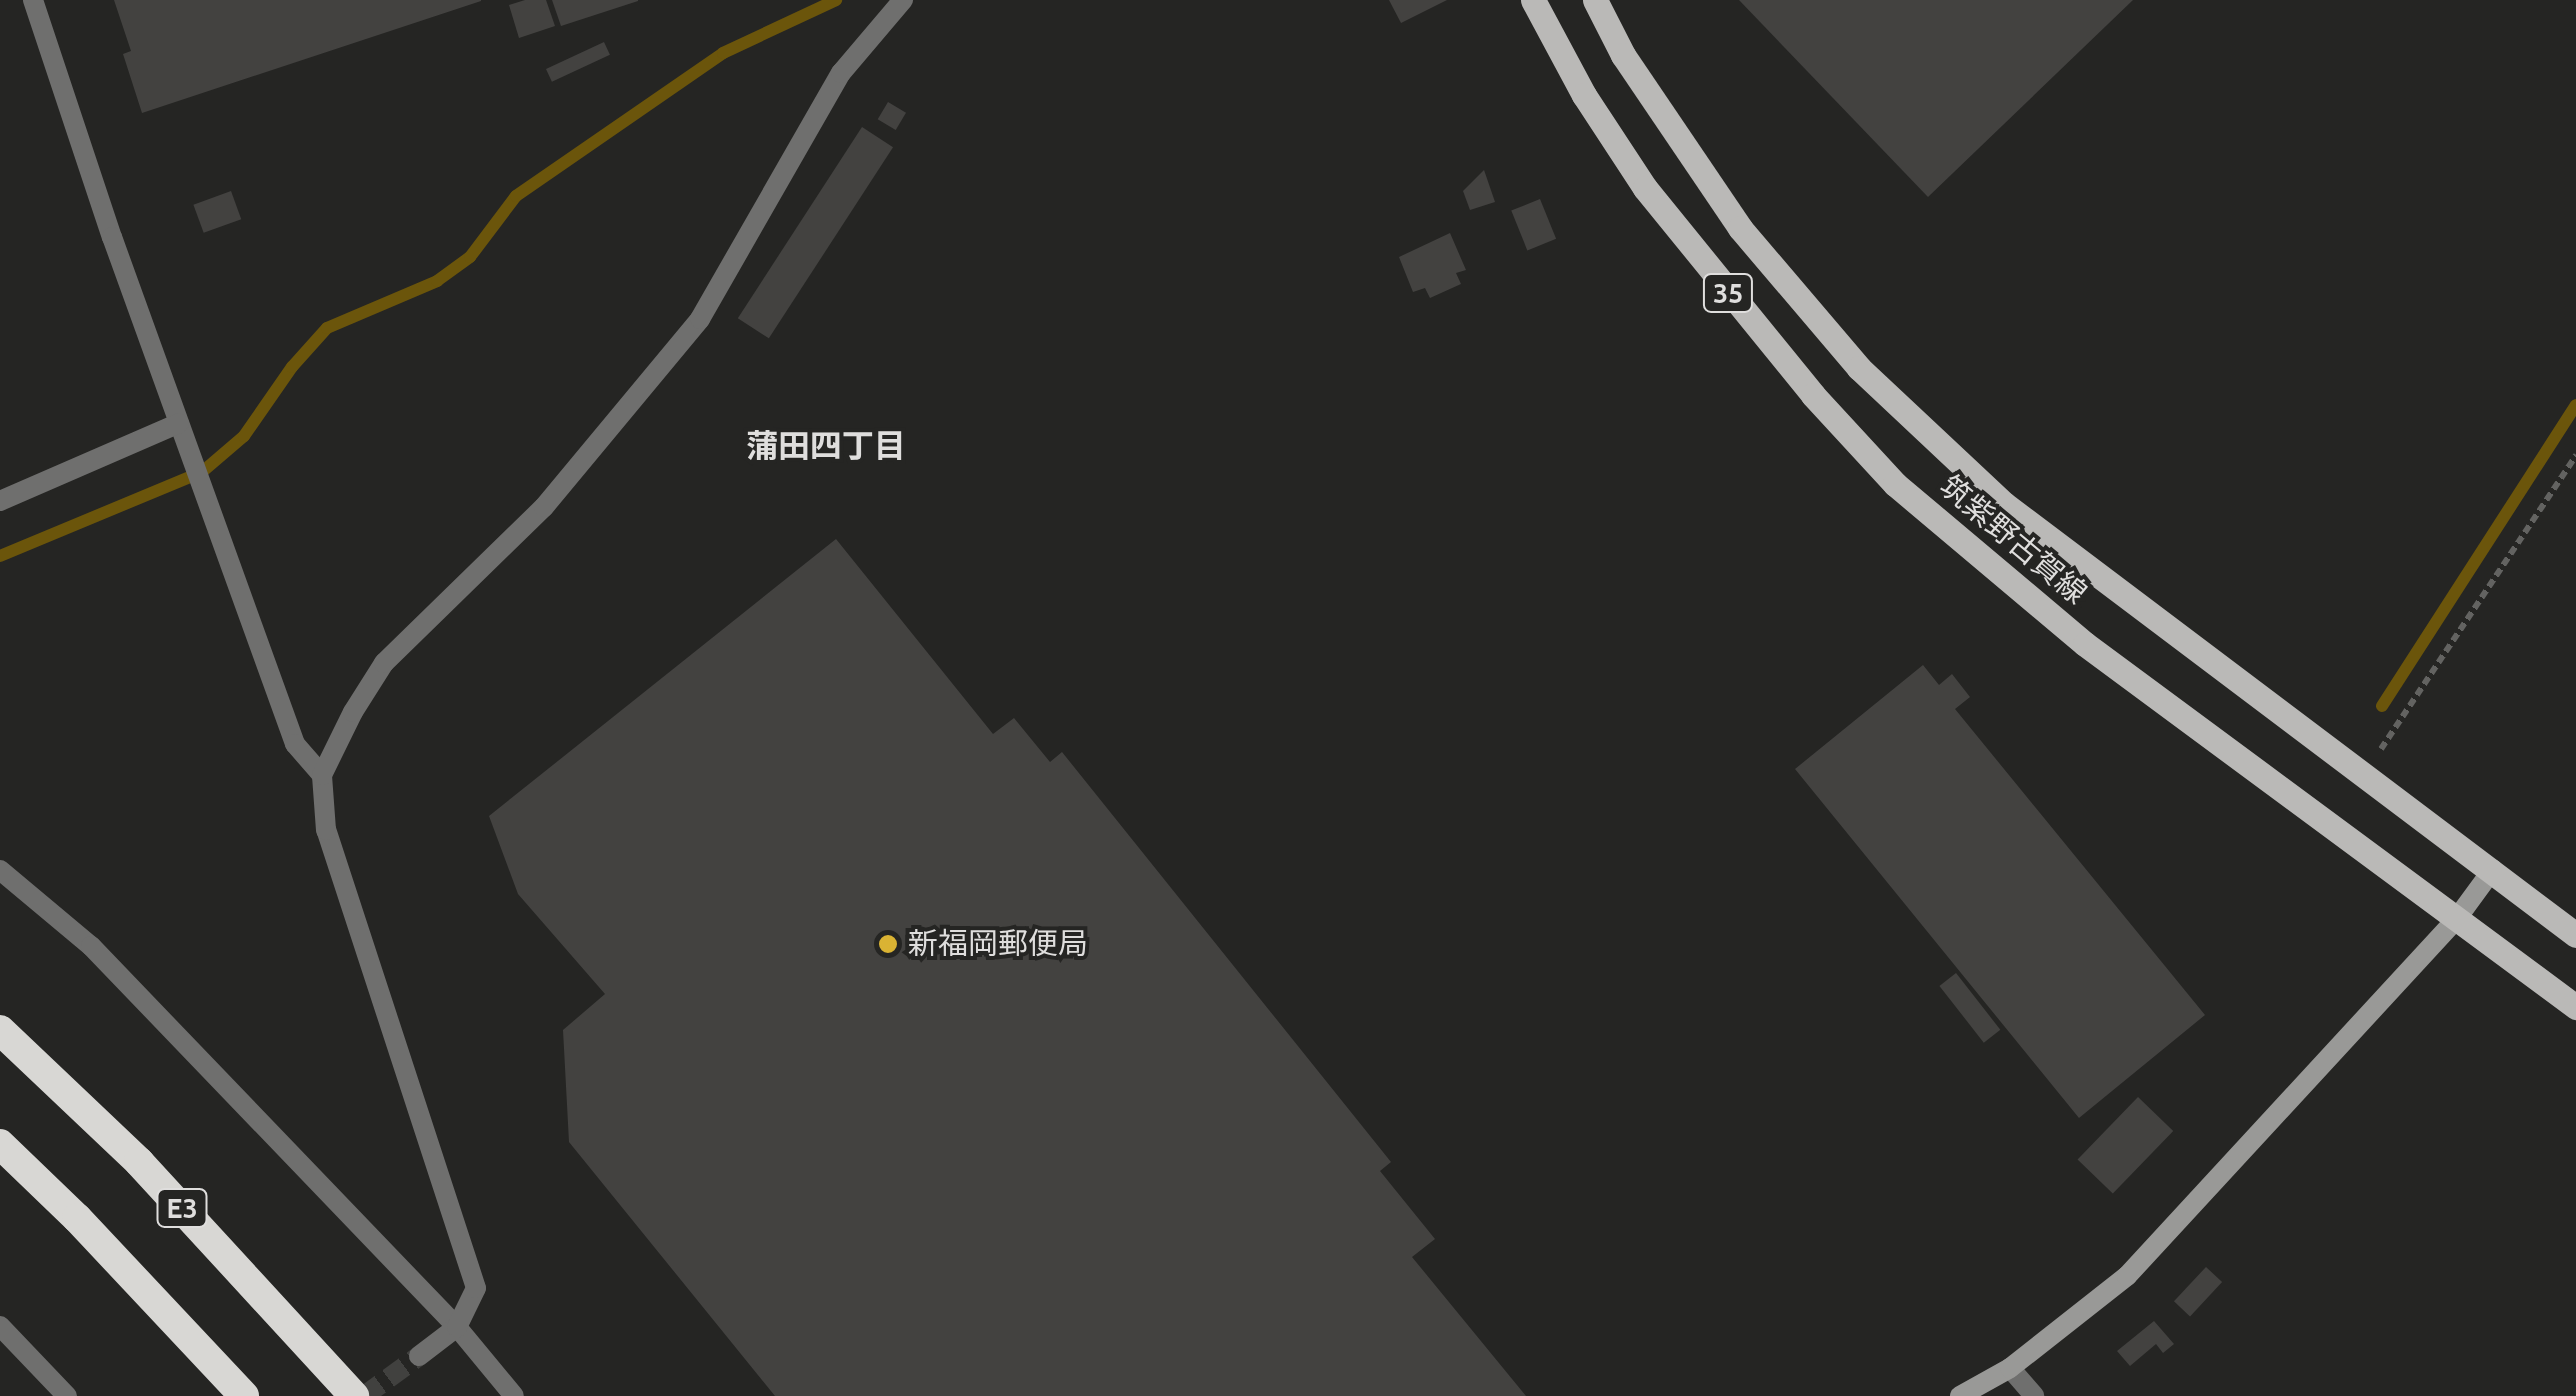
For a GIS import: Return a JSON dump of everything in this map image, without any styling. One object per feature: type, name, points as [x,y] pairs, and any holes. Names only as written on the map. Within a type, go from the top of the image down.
[{"type":"highway","name":"E3","points":[[0,1030],[139,1162],[354,1396]]},
{"type":"highway","points":[[0,1144],[77,1218],[244,1396]]},
{"type":"main road","name":"筑紫野古賀線","points":[[1533,0],[1584,96],[1645,188],[1814,395],[1895,484],[2085,644],[2576,1007]]},
{"type":"main road","name":"筑紫野古賀線","points":[[1595,0],[1624,55],[1740,228],[1859,368],[2004,504],[2576,935]]},
{"type":"street","points":[[33,0],[295,744],[322,775]]},
{"type":"street","points":[[419,1356],[457,1327],[476,1288],[326,830],[322,775],[352,712],[384,663],[544,507],[700,319],[841,72],[903,0]]},
{"type":"street","points":[[0,501],[179,423]]},
{"type":"street","points":[[0,870],[90,946],[457,1327],[514,1396]]},
{"type":"street","points":[[1960,1396],[2010,1368],[2127,1276],[2455,921],[2493,870]]},
{"type":"street","points":[[0,1326],[67,1396]]},
{"type":"street","points":[[2010,1368],[2034,1396]]},
{"type":"path","points":[[2364,776],[2576,455]]},
{"type":"building","points":[[114,0],[481,1],[142,113],[123,54],[131,51]]},
{"type":"building","points":[[546,0],[555,26],[519,38],[509,5]]},
{"type":"building","points":[[552,0],[638,0],[638,1],[561,26]]},
{"type":"building","points":[[1389,0],[1447,0],[1401,23]]},
{"type":"building","points":[[1739,0],[2133,0],[1928,197]]},
{"type":"building","points":[[604,42],[610,55],[552,82],[546,69]]},
{"type":"building","points":[[888,102],[906,113],[896,130],[878,119]]},
{"type":"building","points":[[862,127],[893,147],[769,338],[738,318]]},
{"type":"building","points":[[1484,170],[1495,202],[1470,210],[1463,191]]},
{"type":"building","points":[[231,191],[241,219],[204,233],[193,205]]},
{"type":"building","points":[[1540,199],[1556,239],[1527,250],[1511,211]]},
{"type":"building","points":[[1450,233],[1466,270],[1456,273],[1461,284],[1430,298],[1425,288],[1413,292],[1399,257]]},
{"type":"building","name":"新福岡郵便局","points":[[836,539],[993,734],[1014,718],[1050,762],[1062,752],[1391,1162],[1380,1171],[1435,1239],[1412,1257],[1526,1396],[775,1396],[569,1142],[563,1030],[605,994],[518,894],[489,816]]},
{"type":"building","points":[[1923,665],[1939,685],[1952,674],[1970,697],[1955,709],[2205,1015],[2079,1118],[1795,769]]},
{"type":"building","points":[[1956,973],[2000,1030],[1984,1043],[1939,986]]},
{"type":"building","points":[[2138,1097],[2173,1131],[2113,1194],[2078,1160]]},
{"type":"building","points":[[2206,1267],[2222,1282],[2190,1316],[2174,1301]]},
{"type":"building","points":[[2154,1321],[2174,1344],[2163,1353],[2156,1344],[2130,1366],[2117,1351]]},
{"type":"waterway","points":[[0,556],[202,472],[244,436],[292,367],[327,328],[437,281],[470,257],[516,196],[723,53],[836,0]]},
{"type":"waterway","points":[[2382,706],[2576,405]]},
{"type":"tunnel","points":[[364,1396],[419,1356]]},
{"type":"place","name":"新福岡郵便局","points":[[888,944]]},
{"type":"district","name":"蒲田四丁目","points":[[826,446]]}]
